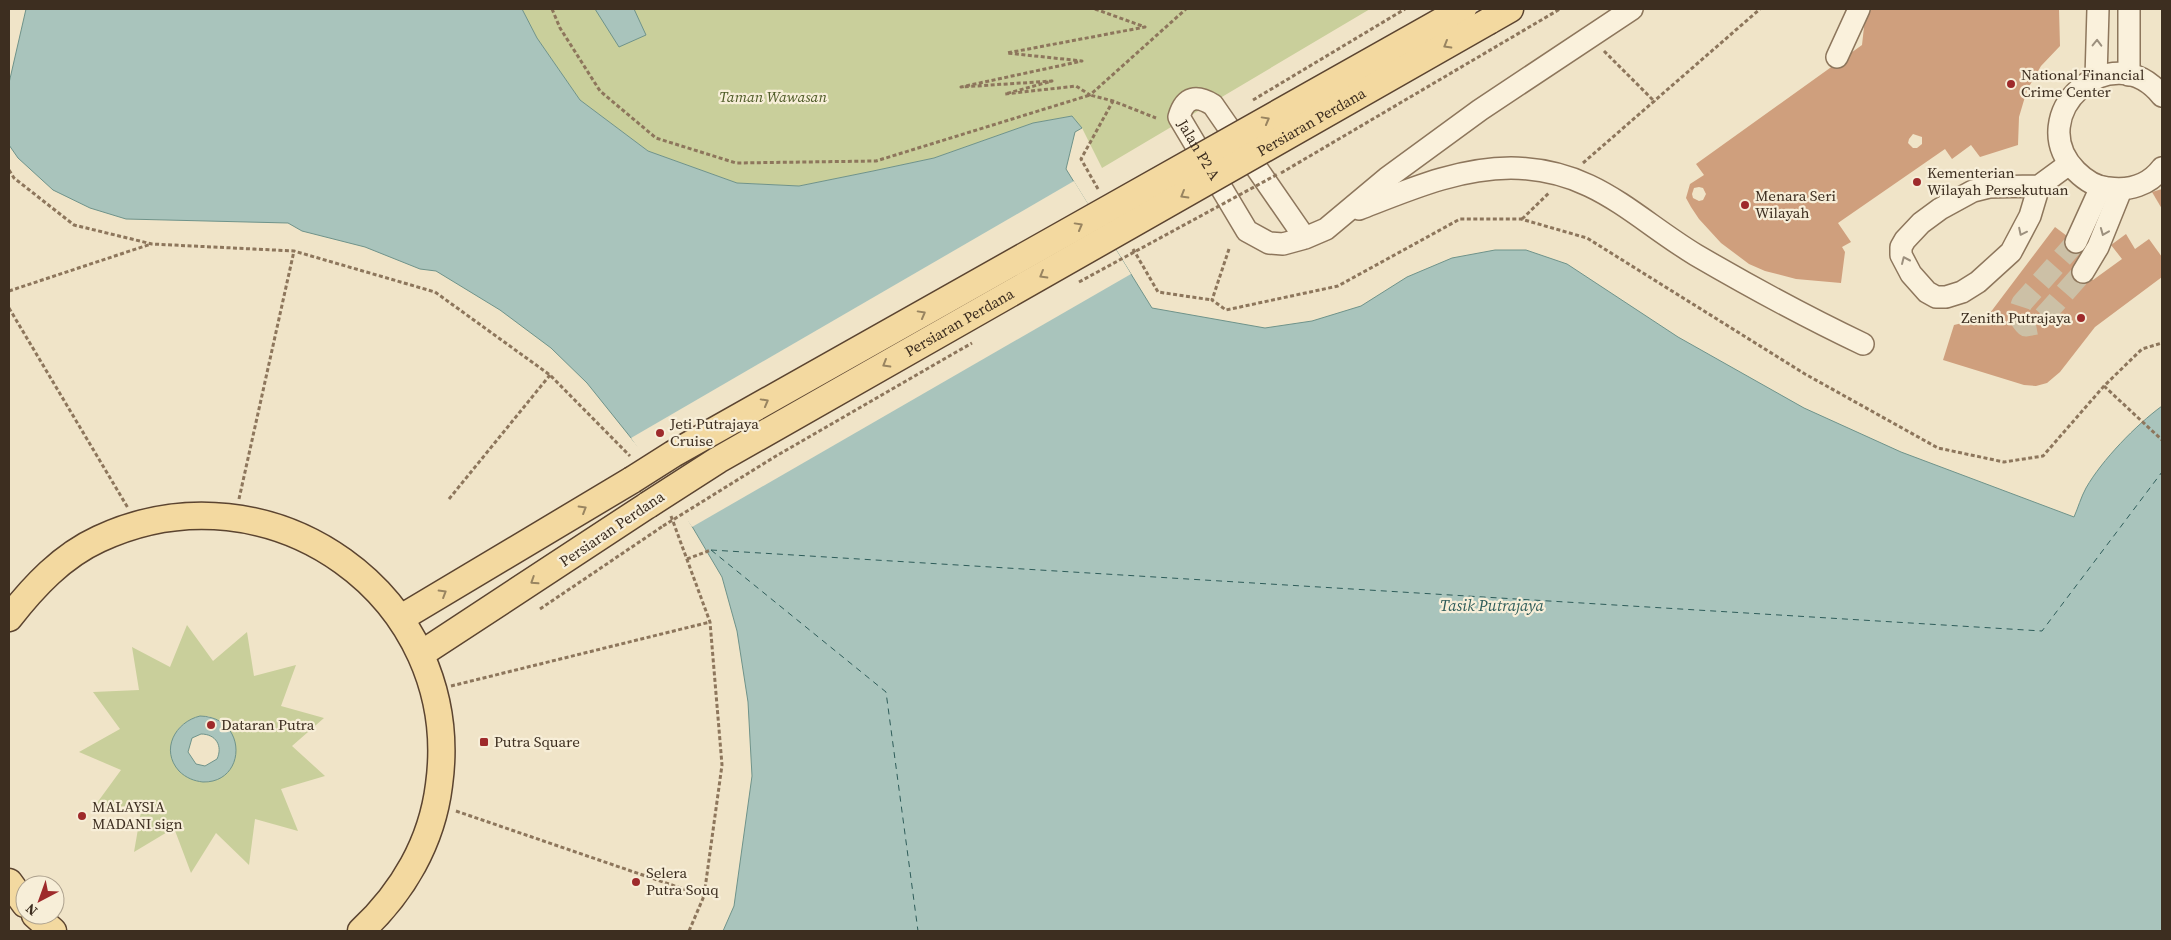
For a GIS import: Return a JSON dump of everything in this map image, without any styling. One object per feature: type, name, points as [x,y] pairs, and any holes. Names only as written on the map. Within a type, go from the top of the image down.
[{"type":"main road","name":"Persiaran Perdana","points":[[401,618],[632,468],[673,454],[1463,9]]},
{"type":"main road","name":"Persiaran Perdana","points":[[421,654],[659,509],[726,455],[1500,15]]},
{"type":"main road","points":[[9,618],[31,590],[62,561],[98,539],[137,524],[170,517],[202,514],[235,516],[277,526],[316,543],[367,578],[401,618],[421,654],[434,690],[441,728],[442,757],[437,804],[426,840],[410,873],[388,904],[365,929]]},
{"type":"street","name":"Jalan P2 A","points":[[1305,238],[1214,105],[1197,98],[1189,100],[1182,107],[1179,117],[1247,231],[1269,243],[1283,244],[1305,238],[1326,229],[1387,178],[1480,110],[1632,9]]},
{"type":"street","points":[[1837,57],[1859,9]]},
{"type":"street","points":[[2096,78],[2098,9]]},
{"type":"street","points":[[2129,9],[2129,75]]},
{"type":"street","points":[[2162,96],[2156,88],[2139,78],[2121,73],[2103,75],[2086,82],[2072,95],[2063,111],[2059,129],[2062,148],[2070,164],[2083,178],[2111,189],[2140,186],[2156,175],[2162,168]]},
{"type":"street","points":[[2039,186],[2024,229],[2011,252],[1978,282],[1962,292],[1946,297],[1936,297],[1927,292],[1911,274],[1902,255],[1901,247],[1921,223],[1940,209],[1973,191],[1989,187],[2039,186],[2070,164]]},
{"type":"street","points":[[1345,214],[1444,177],[1511,168],[1567,177],[1592,186],[1620,202],[1675,242],[1744,283],[1794,311],[1863,344]]},
{"type":"street","points":[[2076,242],[2111,189]]},
{"type":"street","points":[[2083,272],[2098,247],[2111,189]]},
{"type":"path","points":[[552,9],[560,28],[600,91],[607,97],[656,138],[736,163],[876,161],[1090,95],[1186,9]]},
{"type":"path","points":[[1095,9],[1145,27],[1007,53],[1082,61],[961,87],[1052,81],[1005,94],[1076,86],[1090,95],[1113,101],[1156,118]]},
{"type":"path","points":[[1245,105],[1405,9]]},
{"type":"path","points":[[1072,286],[1278,174],[1560,9]]},
{"type":"path","points":[[1521,219],[1760,9]]},
{"type":"path","points":[[1589,36],[1655,102]]},
{"type":"path","points":[[9,170],[14,178],[74,225],[152,244],[294,251],[435,292],[550,375],[632,468]]},
{"type":"path","points":[[1229,248],[1212,300],[1226,310],[1338,286],[1460,219],[1521,219],[1587,238],[1805,374],[1938,448],[2004,462],[2043,456],[2104,386],[2142,349],[2162,343]]},
{"type":"path","points":[[9,291],[152,244]]},
{"type":"path","points":[[235,516],[294,251]]},
{"type":"path","points":[[9,308],[137,524]]},
{"type":"path","points":[[540,609],[663,526],[776,456],[979,339]]},
{"type":"path","points":[[449,499],[550,375]]},
{"type":"path","points":[[2104,386],[2162,440]]},
{"type":"path","points":[[659,509],[687,559],[710,622],[722,765],[704,896],[689,931]]},
{"type":"path","points":[[687,559],[711,550]]},
{"type":"path","points":[[434,690],[710,622]]},
{"type":"path","points":[[437,804],[704,896]]},
{"type":"green space","name":"Taman Wawasan","points":[[522,9],[1370,9],[1102,168],[1082,128],[1072,116],[1033,123],[934,158],[799,186],[737,183],[648,151],[580,100],[537,38]]},
{"type":"green space","points":[[187,625],[213,661],[247,632],[254,676],[296,665],[281,706],[324,718],[292,746],[325,776],[281,789],[298,831],[255,819],[249,865],[216,833],[191,873],[174,828],[134,852],[142,806],[94,807],[121,770],[79,752],[120,729],[93,692],[139,690],[132,647],[170,667]],"holes":[[[200,716],[208,716],[223,722],[223,776],[208,782],[201,782],[171,750],[173,738],[183,724]]]},
{"type":"water","name":"Tasik Putrajaya","points":[[26,9],[522,9],[537,38],[580,100],[648,151],[737,183],[799,186],[934,158],[1033,123],[1072,116],[1082,128],[1075,132],[1066,169],[1152,308],[1265,328],[1312,321],[1361,306],[1407,277],[1452,258],[1495,250],[1526,250],[1567,264],[1678,337],[1804,408],[1901,452],[2074,517],[2086,488],[2101,466],[2131,433],[2162,406],[2162,931],[723,931],[734,906],[752,776],[748,702],[737,631],[722,577],[664,479],[587,383],[551,348],[500,310],[436,271],[420,269],[365,247],[302,231],[288,223],[126,219],[90,208],[53,190],[18,158],[9,145],[9,83]]},
{"type":"water","points":[[595,9],[634,9],[646,35],[619,47]]},
{"type":"water","points":[[200,716],[216,719],[227,727],[234,738],[236,750],[234,762],[228,772],[217,779],[203,782],[193,780],[179,771],[173,763],[171,746],[173,738],[177,731],[191,719]],"holes":[[[201,734],[211,736],[217,742],[219,754],[217,759],[205,766],[196,764],[188,752],[192,738]]]},
{"type":"pier","points":[[1074,181],[1131,274],[692,527],[631,438]]},
{"type":"building","points":[[1866,9],[2059,9],[2060,46],[2041,66],[2027,90],[2019,117],[2018,145],[1980,157],[1971,145],[1952,159],[1945,149],[1838,223],[1851,242],[1842,247],[1845,252],[1841,283],[1796,279],[1765,271],[1749,264],[1721,243],[1699,219],[1686,198],[1690,184],[1704,175],[1696,164],[1862,45]],"holes":[[[1913,134],[1922,137],[1922,144],[1917,148],[1913,148],[1908,143]],[[1694,188],[1703,188],[1706,194],[1703,200],[1699,201],[1693,198],[1692,194]]]},
{"type":"building","points":[[2162,189],[2162,209],[2152,192]]},
{"type":"building","points":[[2055,227],[2087,251],[2075,266],[2093,280],[2122,259],[2111,245],[2126,234],[2135,249],[2149,239],[2162,257],[2162,277],[2095,327],[2060,372],[2047,383],[2036,386],[2024,385],[1943,360],[1954,325],[1987,317]]},
{"type":"ferry route","points":[[711,550],[2042,631],[2162,472]]},
{"type":"ferry route","points":[[711,550],[886,692],[918,931]]},
{"type":"tunnel","points":[[2076,242],[2022,303],[2020,310],[2021,321],[2026,326],[2037,324],[2083,272]]},
{"type":"place","name":"National Financial Crime Center","points":[[2011,84]]},
{"type":"place","name":"Kementerian Wilayah Persekutuan","points":[[1917,182]]},
{"type":"place","name":"Menara Seri Wilayah","points":[[1745,205]]},
{"type":"place","name":"Zenith Putrajaya","points":[[2081,318]]},
{"type":"place","name":"Jeti Putrajaya Cruise","points":[[660,433]]},
{"type":"place","name":"Dataran Putra","points":[[211,725]]},
{"type":"place","name":"Putra Square","points":[[484,742]]},
{"type":"place","name":"MALAYSIA MADANI sign","points":[[82,816]]},
{"type":"place","name":"Selera Putra Souq","points":[[636,882]]}]
